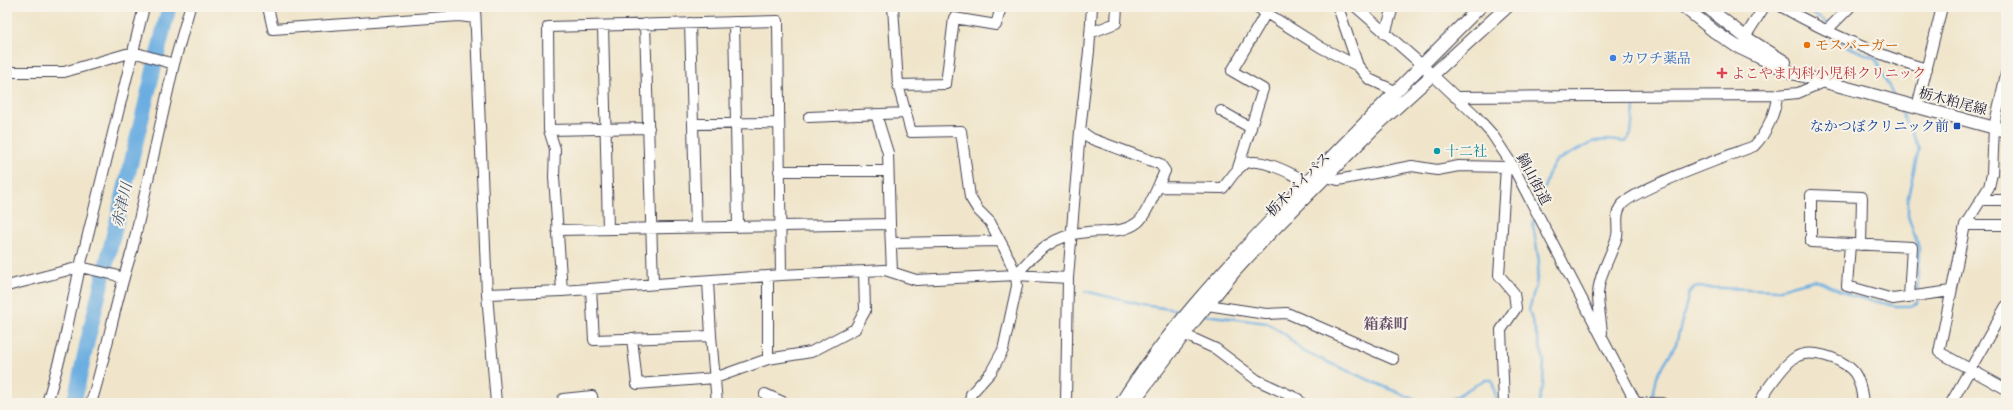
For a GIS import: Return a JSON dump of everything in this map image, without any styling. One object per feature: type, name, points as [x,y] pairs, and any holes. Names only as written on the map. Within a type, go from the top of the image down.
[{"type":"main road","name":"栃木バイパス","points":[[1121,403],[1186,314],[1226,268],[1395,91],[1480,7]]},
{"type":"main road","name":"栃木バイパス","points":[[1132,403],[1183,334],[1266,238],[1374,128],[1507,7]]},
{"type":"main road","name":"栃木粕尾線","points":[[1684,7],[1715,32],[1736,46],[1792,72],[1823,82],[2006,131]]},
{"type":"main road","name":"栃木粕尾線","points":[[1707,7],[1745,37],[1773,55],[1823,82]]},
{"type":"street","points":[[47,403],[63,347],[137,53],[144,7]]},
{"type":"street","points":[[91,403],[101,372],[119,277],[132,251],[174,64],[190,7]]},
{"type":"street","points":[[268,7],[273,29],[459,16],[475,18]]},
{"type":"street","points":[[475,7],[487,294],[496,403]]},
{"type":"street","points":[[894,7],[898,84],[911,132],[961,131],[970,197],[978,210],[990,222],[1016,275],[1018,286],[1003,350],[991,372],[971,394],[970,403]]},
{"type":"street","points":[[898,84],[946,84],[954,18],[996,25],[1001,7]]},
{"type":"street","points":[[1066,403],[1068,278],[1092,7]]},
{"type":"street","points":[[1090,33],[1116,23],[1117,7]]},
{"type":"street","points":[[1257,7],[1322,48],[1358,66]]},
{"type":"street","points":[[1338,7],[1358,66],[1369,79],[1395,91]]},
{"type":"street","name":"鍋山街道","points":[[1356,7],[1422,65],[1492,134],[1603,339],[1635,403]]},
{"type":"street","points":[[1385,34],[1393,7]]},
{"type":"street","points":[[1745,37],[1764,7]]},
{"type":"street","points":[[1784,7],[1827,30],[1894,60],[1927,69]]},
{"type":"street","points":[[1827,30],[1850,7]]},
{"type":"street","points":[[1917,107],[1942,7]]},
{"type":"street","points":[[1237,172],[1263,89],[1232,71],[1266,13]]},
{"type":"street","points":[[562,291],[554,177],[555,149],[549,130],[548,27],[778,21],[781,275]]},
{"type":"street","points":[[734,22],[738,226]]},
{"type":"street","points":[[690,23],[696,227]]},
{"type":"street","points":[[646,24],[653,284]]},
{"type":"street","points":[[603,26],[608,229]]},
{"type":"street","points":[[7,72],[64,72],[137,53],[174,64]]},
{"type":"street","points":[[2006,74],[1994,127],[1992,174],[1989,186],[1965,225],[1939,352],[2006,389]]},
{"type":"street","points":[[1455,97],[1777,95],[1798,93],[1823,82]]},
{"type":"street","points":[[1603,339],[1598,293],[1606,263],[1617,235],[1617,218],[1621,206],[1633,196],[1702,166],[1754,146],[1759,141],[1776,107],[1777,95]]},
{"type":"street","points":[[1221,111],[1251,128]]},
{"type":"street","points":[[809,117],[906,113]]},
{"type":"street","points":[[876,114],[888,153],[892,272]]},
{"type":"street","points":[[693,124],[779,123]]},
{"type":"street","points":[[549,130],[649,128]]},
{"type":"street","points":[[1016,275],[1039,250],[1052,242],[1073,234],[1119,231],[1135,224],[1139,221],[1146,210],[1165,171],[1160,164],[1092,139],[1080,130]]},
{"type":"street","points":[[1158,186],[1223,188],[1243,164],[1259,162],[1277,168],[1307,182]]},
{"type":"street","points":[[1326,177],[1338,180],[1412,166],[1437,170],[1459,166],[1508,165],[1499,275],[1514,293],[1516,308],[1501,330],[1504,403]]},
{"type":"street","points":[[780,171],[888,171]]},
{"type":"street","points":[[1861,245],[1862,197],[1811,195],[1811,242],[1861,245],[1912,247],[1909,297]]},
{"type":"street","points":[[1981,200],[2006,200]]},
{"type":"street","points":[[557,230],[890,224]]},
{"type":"street","points":[[1965,225],[2006,225]]},
{"type":"street","points":[[891,243],[1000,241]]},
{"type":"street","points":[[1850,244],[1847,286],[1893,299],[1951,291]]},
{"type":"street","points":[[7,286],[82,267],[119,277]]},
{"type":"street","points":[[487,294],[562,291],[781,275],[885,270],[916,280],[1016,275],[1068,278]]},
{"type":"street","points":[[632,338],[637,384],[715,378],[768,359],[811,352],[855,329],[865,312],[864,271]]},
{"type":"street","points":[[768,276],[768,359]]},
{"type":"street","points":[[708,280],[717,403]]},
{"type":"street","points":[[590,289],[594,340],[711,336]]},
{"type":"street","points":[[1207,305],[1266,314],[1286,313],[1393,359]]},
{"type":"street","points":[[1951,403],[2006,306]]},
{"type":"street","points":[[1183,334],[1216,349],[1257,380],[1298,399],[1301,403]]},
{"type":"street","points":[[1760,403],[1787,364],[1796,356],[1816,353],[1824,355],[1851,369],[1861,387],[1863,403]]},
{"type":"street","points":[[765,395],[785,403]]},
{"type":"street","points":[[563,399],[592,396],[593,403]]},
{"type":"street","points":[[1635,403],[1662,403]]},
{"type":"waterway","name":"赤津川","points":[[74,403],[87,343],[169,7]]},
{"type":"waterway","points":[[1800,7],[1826,22],[1827,26]]},
{"type":"waterway","points":[[1831,36],[1832,40],[1875,58],[1894,97]]},
{"type":"waterway","points":[[1538,208],[1549,172],[1556,161],[1595,141],[1607,140],[1626,142],[1631,133],[1635,100]]},
{"type":"waterway","points":[[1899,106],[1919,148],[1908,197],[1908,216],[1919,248],[1917,294]]},
{"type":"waterway","points":[[1535,216],[1533,225],[1539,262],[1536,285],[1529,310],[1544,360],[1543,386],[1539,403]]},
{"type":"waterway","points":[[1652,401],[1657,376],[1676,344],[1689,293],[1694,287],[1777,290],[1813,280],[1822,282],[1851,296],[1896,306],[1911,306],[1917,303],[1917,299]]},
{"type":"waterway","points":[[1085,291],[1142,305],[1184,311]]},
{"type":"waterway","points":[[1205,315],[1267,323],[1286,335],[1302,351],[1422,403]]},
{"type":"waterway","points":[[1445,403],[1484,380],[1492,380],[1497,403]]},
{"type":"place","name":"モスバーガー","points":[[1807,45]]},
{"type":"place","name":"カワチ薬品","points":[[1613,58]]},
{"type":"place","name":"よこやま内科小児科クリニック","points":[[1722,73]]},
{"type":"place","name":"なかつぼクリニック前","points":[[1957,126]]},
{"type":"place","name":"十二社","points":[[1437,151]]},
{"type":"district","name":"箱森町","points":[[1386,324]]}]
